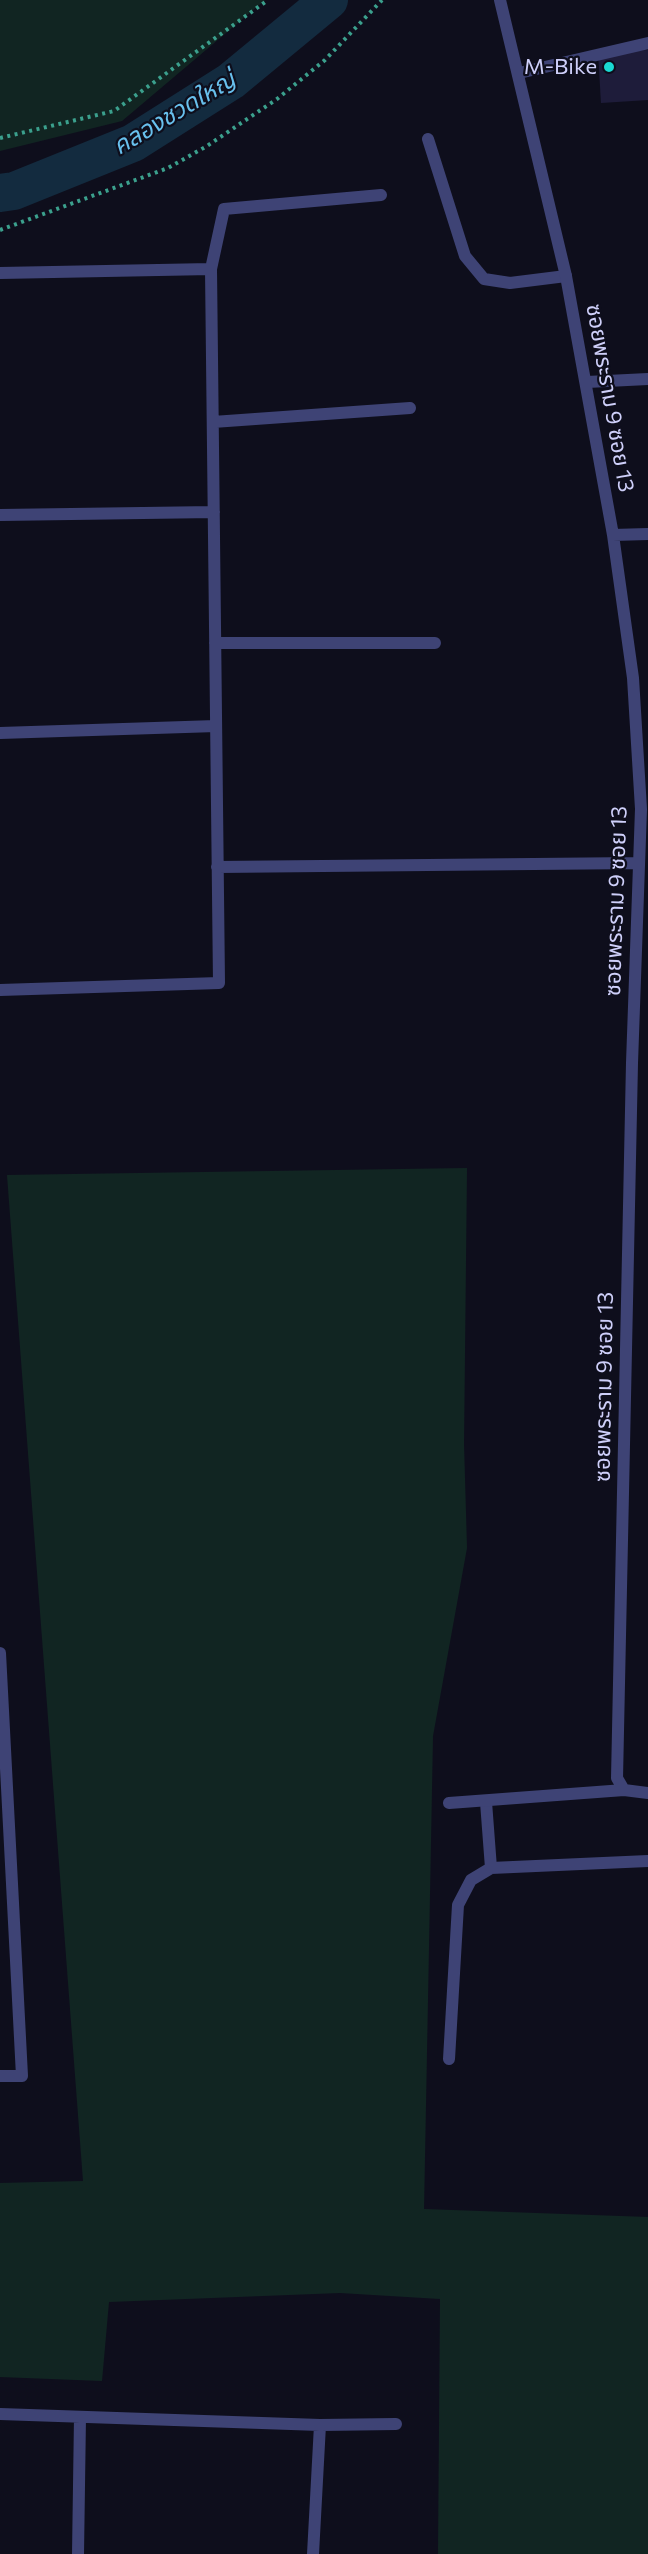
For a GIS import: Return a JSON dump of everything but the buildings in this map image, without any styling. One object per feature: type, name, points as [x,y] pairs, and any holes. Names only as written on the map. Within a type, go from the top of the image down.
[{"type":"street","name":"ซอยพระราม 9 ซอย 13","points":[[500,0],[566,276],[587,382],[613,535],[633,678],[641,809],[632,1063],[617,1778],[624,1790]]},
{"type":"street","points":[[519,73],[648,43]]},
{"type":"street","points":[[428,139],[465,256],[484,279],[510,284],[566,276]]},
{"type":"street","points":[[0,990],[219,983],[211,269],[224,209],[381,195]]},
{"type":"street","points":[[0,273],[211,269]]},
{"type":"street","points":[[587,382],[648,379]]},
{"type":"street","points":[[213,422],[410,408]]},
{"type":"street","points":[[0,516],[214,512]]},
{"type":"street","points":[[613,535],[648,534]]},
{"type":"street","points":[[215,643],[435,643]]},
{"type":"street","points":[[0,733],[216,726]]},
{"type":"street","points":[[217,867],[639,863]]},
{"type":"street","points":[[0,1653],[5,1858],[22,2076],[0,2076]]},
{"type":"street","points":[[449,1803],[624,1790],[648,1793]]},
{"type":"street","points":[[486,1802],[491,1868]]},
{"type":"street","points":[[448,2059],[458,1905],[471,1880],[491,1868],[648,1861]]},
{"type":"street","points":[[0,2414],[320,2425],[396,2424]]},
{"type":"street","points":[[78,2554],[80,2416]]},
{"type":"street","points":[[314,2554],[320,2425]]},
{"type":"path","points":[[0,138],[114,111],[268,0]]},
{"type":"path","points":[[0,230],[168,168],[207,146],[277,99],[325,60],[382,0]]},
{"type":"green space","points":[[0,0],[265,0],[122,121],[0,151]]},
{"type":"green space","points":[[467,1168],[464,1444],[467,1548],[433,1736],[424,2209],[648,2217],[648,2554],[438,2554],[440,2299],[340,2293],[109,2302],[102,2381],[0,2377],[0,2183],[83,2181],[7,1175]]},
{"type":"waterway","name":"คลองชวดใหญ่","points":[[0,193],[14,191],[133,143],[231,81],[329,0]]},
{"type":"place","name":"M-Bike","points":[[609,67]]}]
